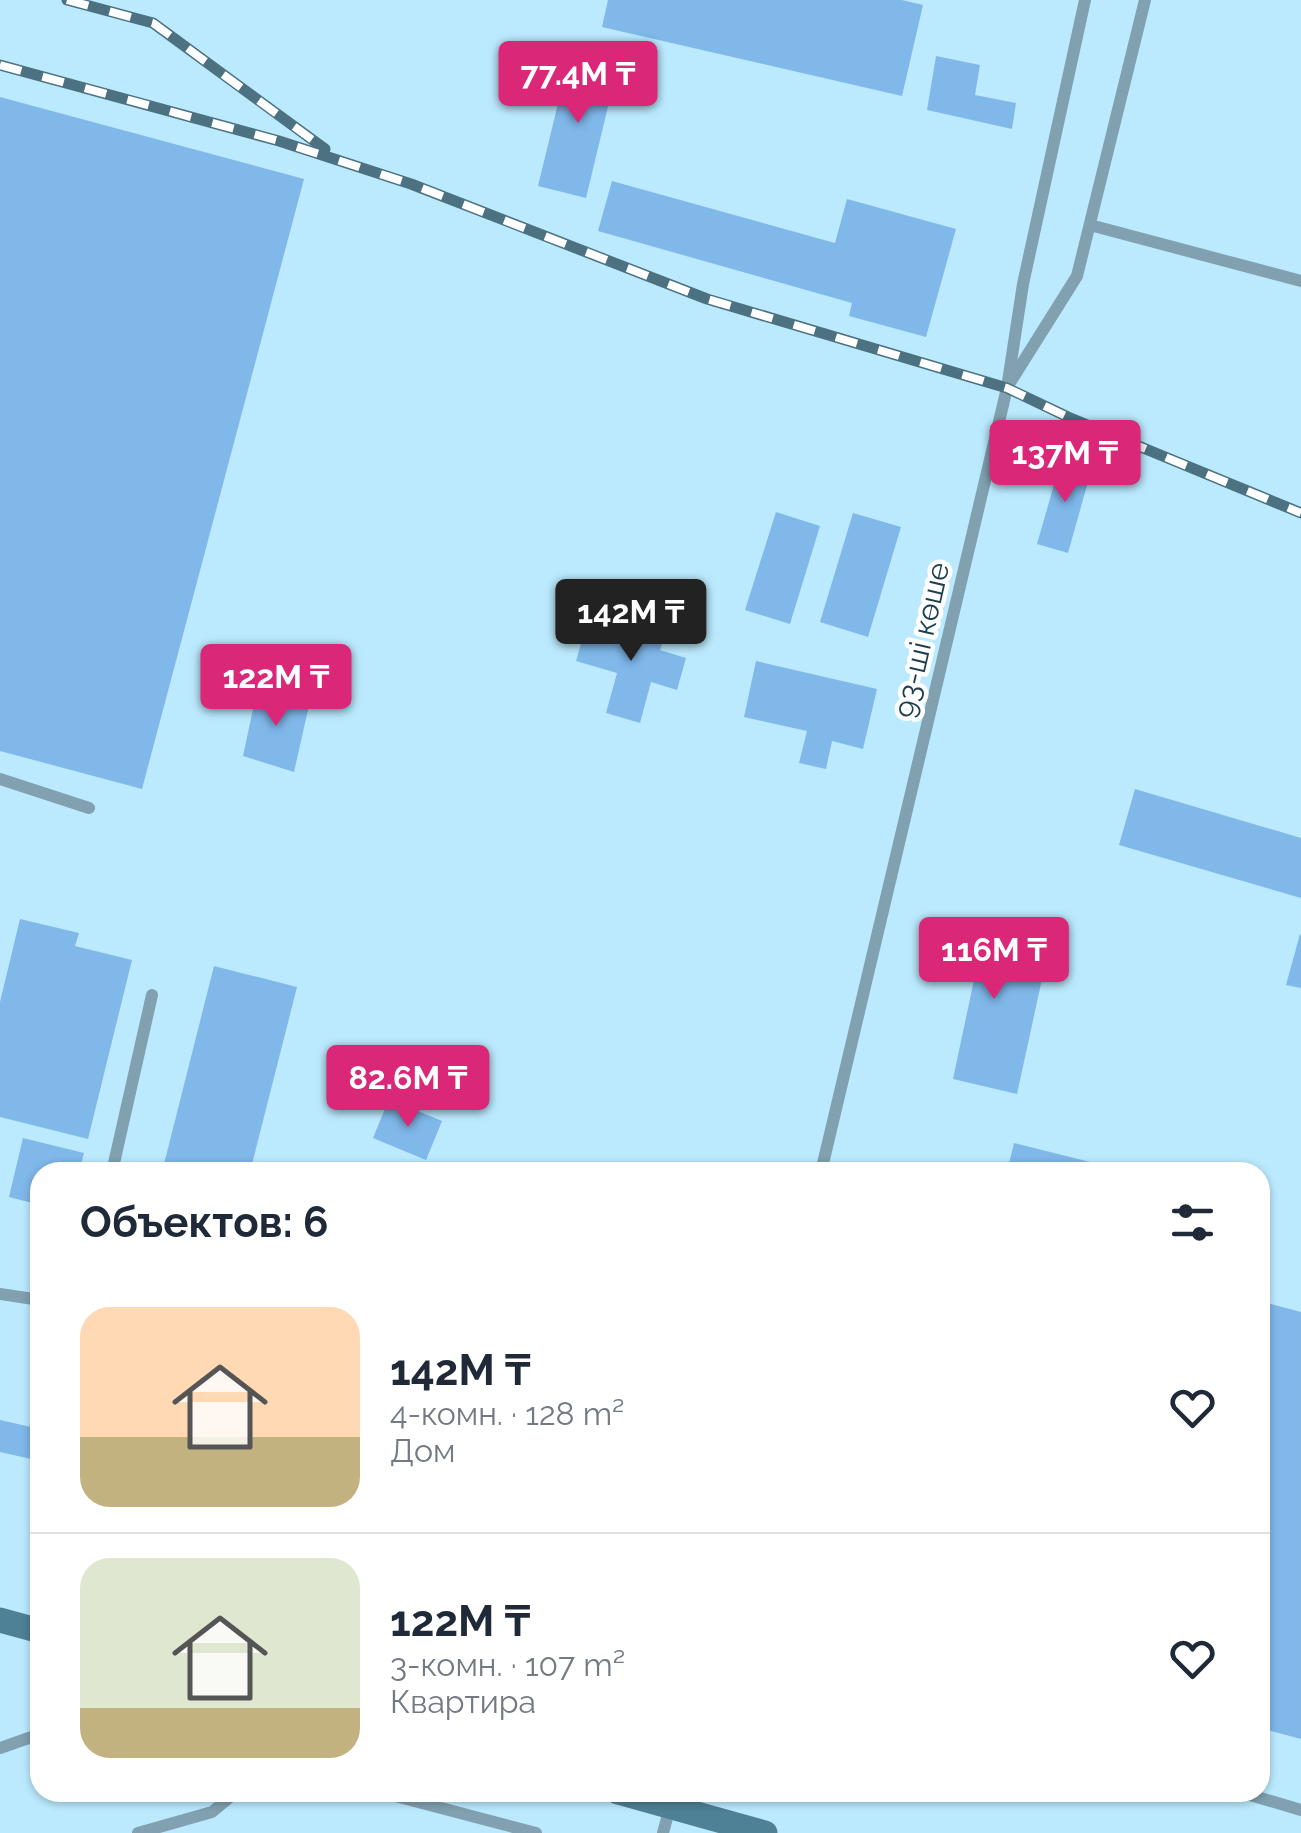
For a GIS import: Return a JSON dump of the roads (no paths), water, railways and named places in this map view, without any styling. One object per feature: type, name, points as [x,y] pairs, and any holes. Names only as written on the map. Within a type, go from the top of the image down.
[{"type":"main road","points":[[0,1620],[30,1628]]},
{"type":"main road","points":[[678,1802],[765,1833]]},
{"type":"lane","name":"93-ші көше","points":[[823,1162],[1008,388],[1023,284],[1085,0]]},
{"type":"lane","points":[[1008,388],[1077,276],[1145,0]]},
{"type":"lane","points":[[1090,224],[1301,281]]},
{"type":"lane","points":[[0,778],[89,808]]},
{"type":"lane","points":[[114,1162],[152,995]]},
{"type":"lane","points":[[0,1294],[30,1298]]},
{"type":"lane","points":[[0,1748],[30,1738]]},
{"type":"lane","points":[[1270,1801],[1301,1810]]},
{"type":"lane","points":[[138,1833],[212,1812],[224,1802]]},
{"type":"lane","points":[[418,1802],[536,1833]]},
{"type":"lane","points":[[663,1833],[671,1802]]},
{"type":"railway","points":[[67,0],[153,23],[325,149]]},
{"type":"railway","points":[[0,65],[279,141],[411,184],[707,299],[1007,388],[1301,513]]}]
